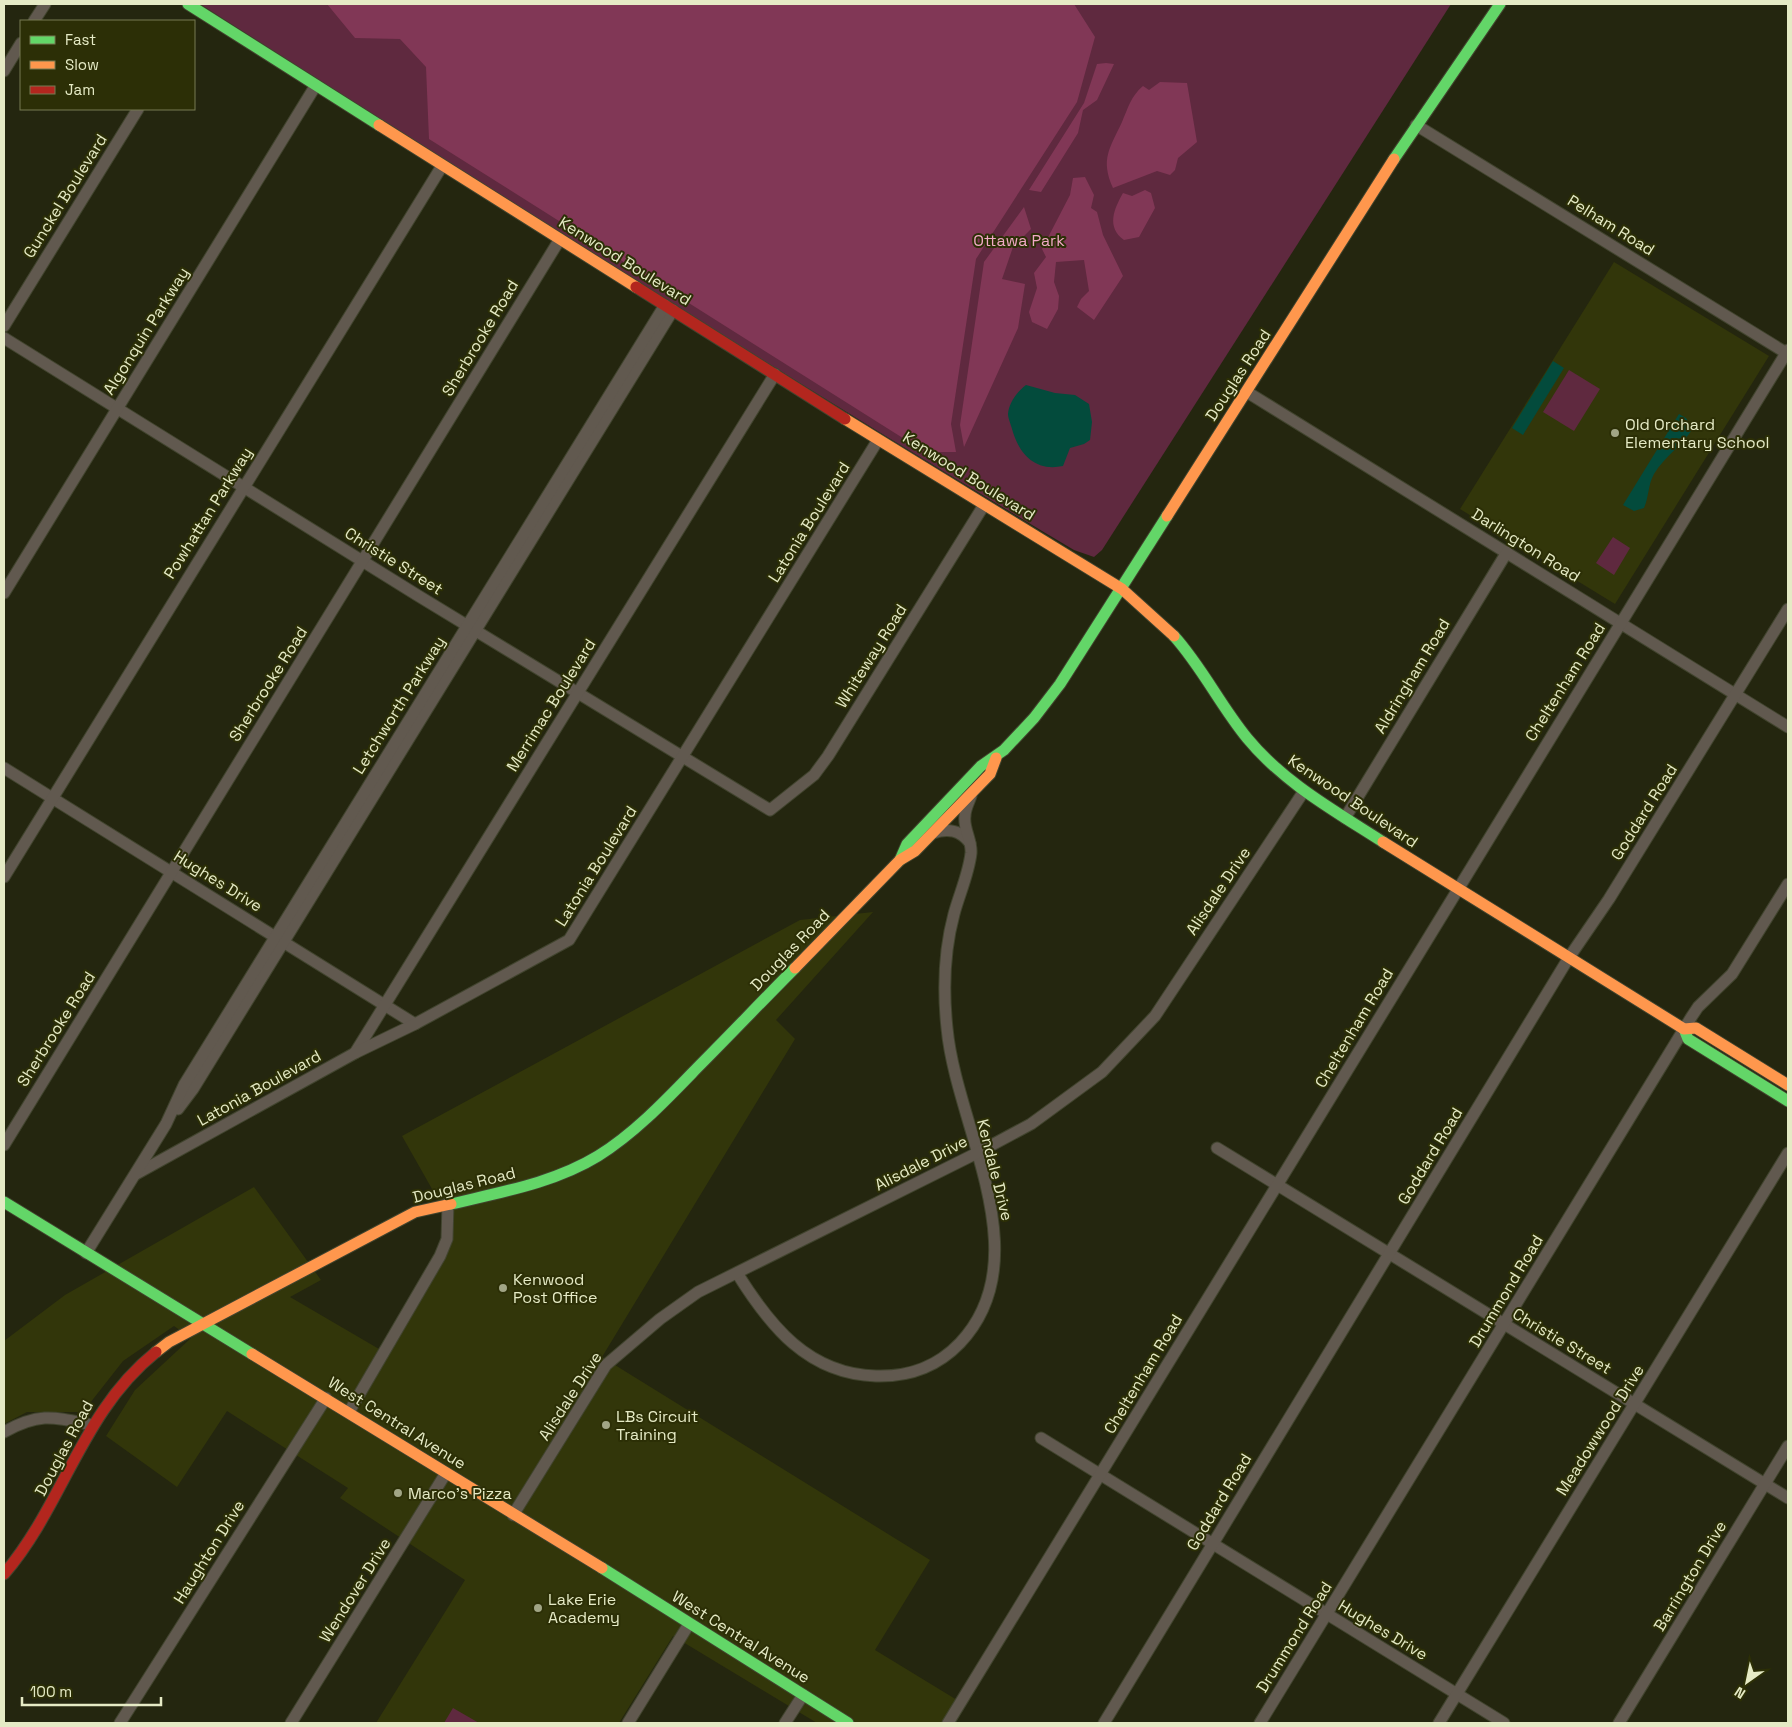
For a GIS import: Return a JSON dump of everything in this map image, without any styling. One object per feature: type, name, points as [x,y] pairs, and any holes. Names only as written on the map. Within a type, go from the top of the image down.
[{"type":"street","points":[[35,20],[45,4]]},
{"type":"street","name":"Kenwood Boulevard","points":[[188,4],[878,440],[1122,589],[1141,604],[1176,638],[1194,660],[1246,737],[1271,764],[1304,791],[1568,959],[1684,1029],[1696,1028],[1788,1085]]},
{"type":"street","name":"Douglas Road","points":[[900,860],[907,844],[981,766],[996,758],[1050,698],[1122,589],[1416,125],[1500,4]]},
{"type":"street","points":[[193,20],[199,10]]},
{"type":"street","points":[[4,71],[20,44]]},
{"type":"street","name":"Algonquin Parkway","points":[[4,593],[316,85]]},
{"type":"street","name":"Gunckel Boulevard","points":[[4,326],[137,110]]},
{"type":"street","name":"Pelham Road","points":[[1416,125],[1788,352]]},
{"type":"street","name":"Powhattan Parkway","points":[[4,877],[442,166]]},
{"type":"street","name":"Sherbrooke Road","points":[[4,1145],[560,239]]},
{"type":"street","name":"Letchworth Parkway","points":[[86,1253],[166,1124],[184,1085],[280,938],[669,308]]},
{"type":"street","name":"Christie Street","points":[[4,338],[577,693],[770,810]]},
{"type":"street","name":"Cheltenham Road","points":[[948,1723],[1620,623],[1788,352]]},
{"type":"street","name":"Merrimac Boulevard","points":[[355,1053],[775,374]]},
{"type":"street","name":"Darlington Road","points":[[1247,392],[1788,727]]},
{"type":"street","name":"Latonia Boulevard","points":[[134,1175],[355,1053],[415,1024],[569,940],[878,440]]},
{"type":"street","name":"Whiteway Road","points":[[770,810],[814,775],[828,756],[984,505]]},
{"type":"street","name":"Aldringham Road","points":[[1345,818],[1507,552]]},
{"type":"street","name":"Goddard Road","points":[[1104,1723],[1568,959],[1609,899],[1788,609]]},
{"type":"street","name":"Douglas Road","points":[[4,1574],[36,1536],[92,1425],[116,1390],[143,1360],[169,1342],[202,1324],[417,1211],[543,1181],[580,1165],[619,1141],[676,1090],[900,860],[915,851],[933,833],[990,774],[996,758]]},
{"type":"street","name":"Hughes Drive","points":[[4,768],[386,1004],[415,1024]]},
{"type":"street","name":"Alisdale Drive","points":[[513,1515],[606,1365],[626,1346],[690,1297],[977,1153],[1030,1124],[1102,1072],[1160,1008],[1304,791]]},
{"type":"street","name":"Kendale Drive","points":[[737,1273],[773,1326],[807,1354],[824,1364],[850,1374],[882,1376],[921,1370],[934,1365],[954,1349],[975,1324],[983,1311],[990,1288],[995,1244],[993,1221],[977,1153],[954,1072],[945,1009],[949,938],[969,863],[971,845],[964,816],[971,794]]},
{"type":"street","points":[[933,833],[942,830],[955,831],[971,845]]},
{"type":"street","name":"Drummond Road","points":[[1260,1723],[1698,1006],[1732,974],[1788,884]]},
{"type":"street","name":"Kenwood Boulevard","points":[[1684,1029],[1688,1039],[1788,1100]]},
{"type":"street","name":"Christie Street","points":[[1217,1148],[1788,1498]]},
{"type":"street","name":"Meadowwood Drive","points":[[1439,1723],[1788,1153]]},
{"type":"street","name":"West Central Avenue","points":[[4,1202],[349,1412],[848,1723]]},
{"type":"street","points":[[349,1412],[440,1256],[447,1239],[448,1203]]},
{"type":"street","name":"Haughton Drive","points":[[120,1723],[326,1398]]},
{"type":"street","points":[[4,1432],[25,1420],[44,1418],[92,1425]]},
{"type":"street","name":"Hughes Drive","points":[[1041,1438],[1504,1723]]},
{"type":"street","name":"Barrington Drive","points":[[1618,1723],[1788,1446]]},
{"type":"street","name":"Wendover Drive","points":[[291,1723],[446,1473]]},
{"type":"street","points":[[628,1723],[689,1624]]},
{"type":"street","points":[[785,1723],[803,1695]]},
{"type":"shaded area","name":"Old Orchard Elementary School","points":[[1614,262],[1769,356],[1615,604],[1460,509]]},
{"type":"shaded area","points":[[873,912],[776,1020],[795,1039],[602,1357],[930,1560],[875,1650],[957,1700],[943,1723],[817,1723],[673,1636],[619,1723],[376,1723],[465,1580],[340,1498],[348,1488],[227,1411],[177,1487],[106,1436],[135,1390],[191,1338],[174,1326],[123,1361],[83,1412],[27,1412],[4,1424],[4,1341],[65,1295],[254,1187],[321,1280],[290,1297],[379,1349],[453,1226],[402,1136],[800,920]]},
{"type":"green space","name":"Ottawa Park","points":[[200,4],[1451,4],[1102,550],[1094,557],[1074,550],[744,349]]},
{"type":"green space","points":[[327,4],[1074,4],[1095,37],[1077,102],[976,259],[951,424],[956,452],[925,452],[429,139],[426,67],[400,39],[355,38]]},
{"type":"green space","points":[[1097,64],[1114,64],[1097,100],[1083,110],[1078,133],[1041,192],[1029,190],[1084,103]]},
{"type":"green space","points":[[1160,82],[1187,83],[1197,142],[1178,158],[1175,170],[1170,175],[1157,171],[1113,188],[1107,169],[1110,147],[1135,94],[1143,86],[1149,90]]},
{"type":"green space","points":[[1085,177],[1094,195],[1091,208],[1097,212],[1103,235],[1123,276],[1094,320],[1077,307],[1081,299],[1089,291],[1084,260],[1056,262],[1054,282],[1059,296],[1058,309],[1047,329],[1032,322],[1029,312],[1037,288],[1034,273],[1046,257],[1042,249],[1070,195],[1073,178]]},
{"type":"green space","points":[[1145,190],[1151,193],[1155,208],[1139,237],[1124,240],[1118,235],[1113,224],[1117,205],[1123,193],[1132,196]]},
{"type":"green space","points":[[1024,207],[1031,229],[1013,247],[1002,279],[1025,284],[1018,328],[964,447],[960,425],[984,262]]},
{"type":"green space","points":[[1569,370],[1600,389],[1574,431],[1543,412]]},
{"type":"green space","points":[[1613,537],[1630,548],[1614,575],[1596,563]]},
{"type":"green space","points":[[453,1708],[479,1723],[444,1723]]},
{"type":"water","points":[[1553,361],[1564,368],[1523,435],[1512,428]]},
{"type":"water","points":[[1026,385],[1055,393],[1075,395],[1089,404],[1092,422],[1090,440],[1070,448],[1063,466],[1053,467],[1036,464],[1024,453],[1015,438],[1008,414],[1014,397]]},
{"type":"water","points":[[1679,414],[1686,418],[1693,428],[1654,474],[1644,508],[1634,511],[1623,505]]},
{"type":"traffic: fast","points":[[188,4],[379,125]]},
{"type":"traffic: fast","points":[[1394,159],[1500,4]]},
{"type":"traffic: fast","points":[[900,860],[907,844],[981,766],[1004,750],[1034,718],[1060,684],[1167,516]]},
{"type":"traffic: fast","points":[[1174,636],[1193,660],[1237,725],[1261,754],[1294,783],[1383,842]]},
{"type":"traffic: fast","points":[[451,1204],[508,1191],[545,1180],[581,1165],[612,1147],[662,1103],[795,968]]},
{"type":"traffic: fast","points":[[1684,1029],[1688,1039],[1788,1101]]},
{"type":"traffic: fast","points":[[4,1202],[252,1354]]},
{"type":"traffic: fast","points":[[602,1568],[848,1723]]},
{"type":"traffic: slow","points":[[379,125],[636,287]]},
{"type":"traffic: slow","points":[[1167,516],[1394,159]]},
{"type":"traffic: slow","points":[[845,419],[1122,589],[1174,636]]},
{"type":"traffic: slow","points":[[795,968],[900,860],[915,851],[990,774],[996,758]]},
{"type":"traffic: slow","points":[[1383,842],[1684,1029],[1696,1028],[1788,1085]]},
{"type":"traffic: slow","points":[[156,1352],[169,1342],[415,1212],[451,1204]]},
{"type":"traffic: slow","points":[[252,1354],[602,1568]]},
{"type":"traffic: jam","points":[[636,287],[845,419]]},
{"type":"traffic: jam","points":[[4,1574],[25,1547],[43,1518],[74,1459],[109,1402],[130,1376],[156,1352]]},
{"type":"place","name":"Old Orchard Elementary School","points":[[1615,433]]},
{"type":"place","name":"Kenwood Post Office","points":[[503,1288]]},
{"type":"place","name":"LBs Circuit Training","points":[[606,1425]]},
{"type":"place","name":"Marco's Pizza","points":[[398,1493]]},
{"type":"place","name":"Lake Erie Academy","points":[[538,1608]]}]
